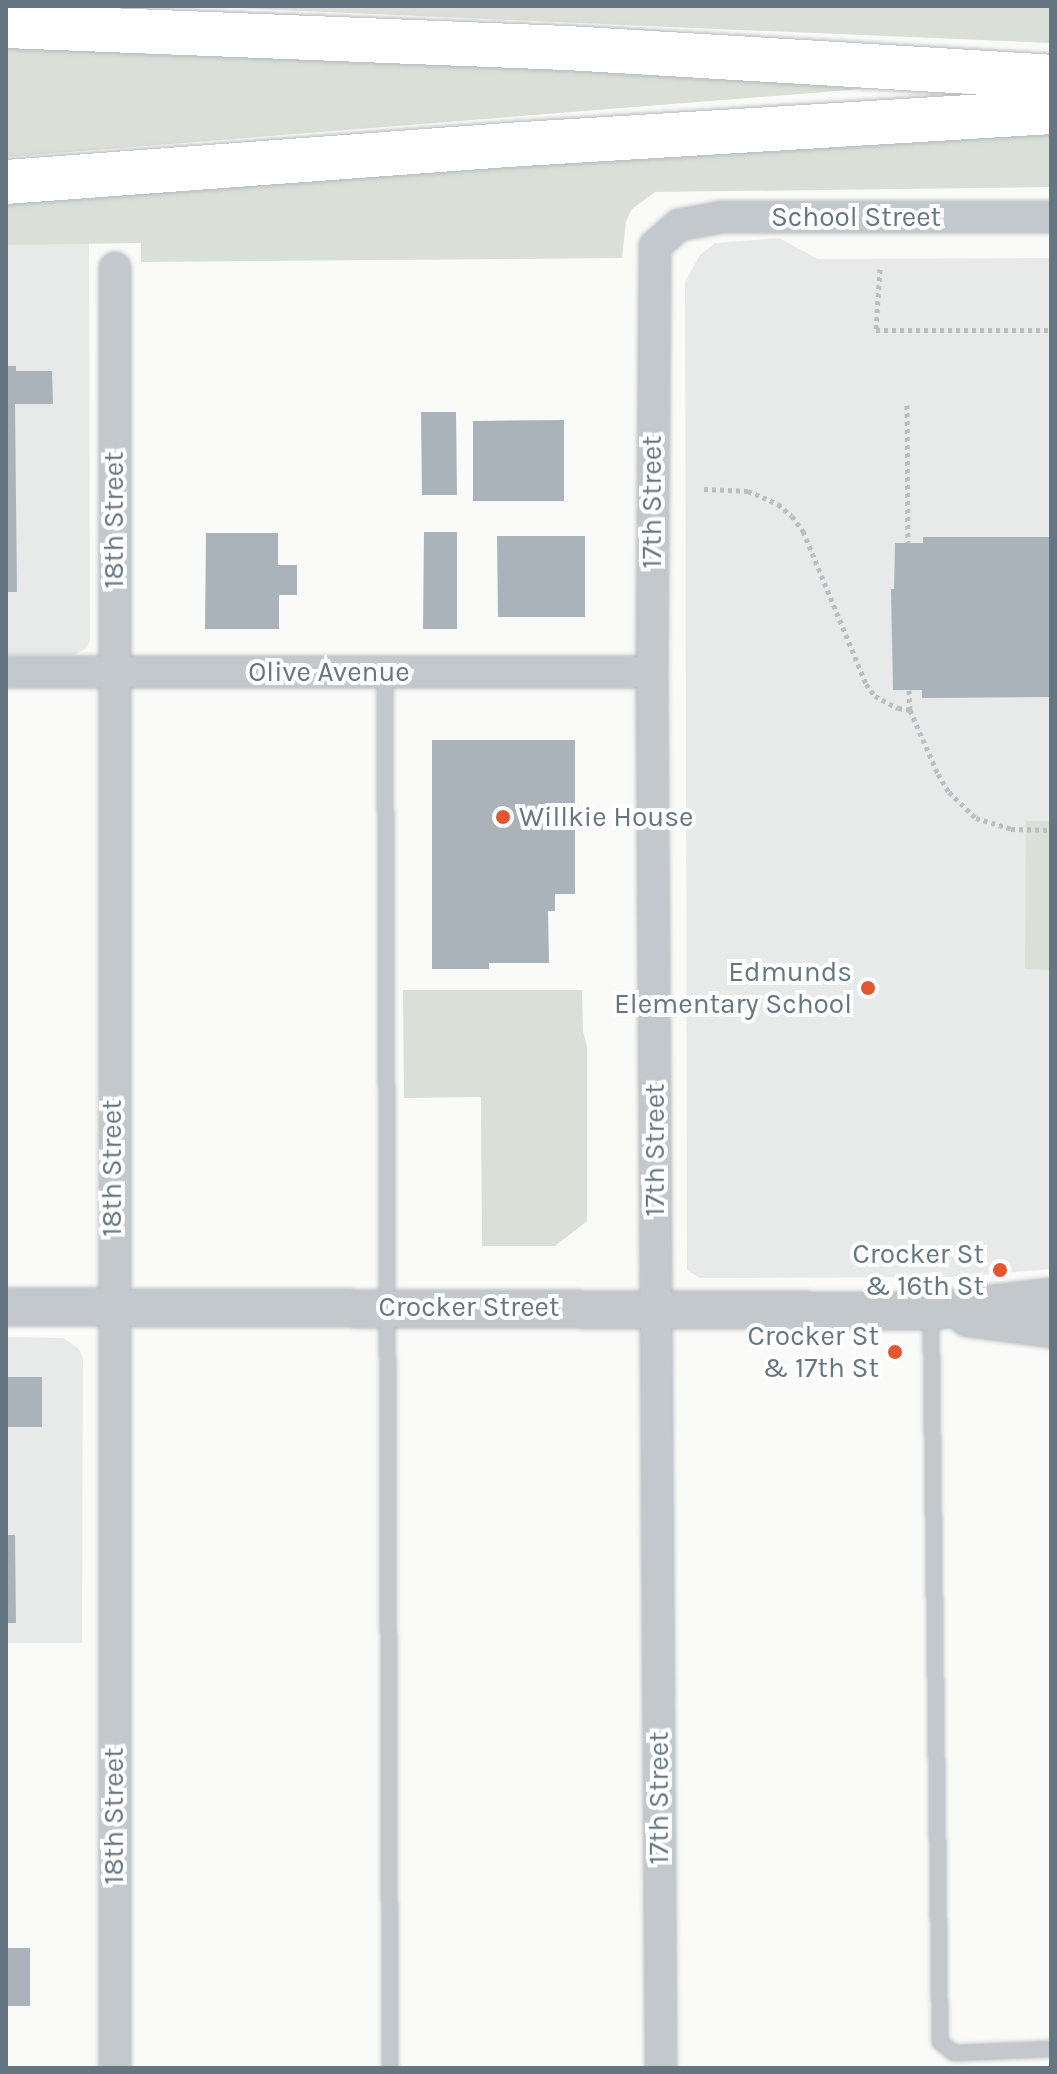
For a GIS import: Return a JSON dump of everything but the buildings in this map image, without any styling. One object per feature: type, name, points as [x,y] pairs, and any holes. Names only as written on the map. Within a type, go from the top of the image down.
[{"type":"highway","points":[[6,26],[567,48],[1051,77]]},
{"type":"highway","points":[[6,182],[507,145],[1051,112]]},
{"type":"street","name":"School Street","points":[[665,235],[679,225],[722,217],[1051,217]]},
{"type":"street","name":"17th Street","points":[[661,2068],[652,262],[655,246],[665,235]]},
{"type":"street","name":"18th Street","points":[[115,268],[112,1307],[115,2068]]},
{"type":"street","name":"Olive Avenue","points":[[6,672],[652,672]]},
{"type":"street","name":"Crocker Street","points":[[6,1307],[931,1311],[1051,1297]]},
{"type":"street","name":"Crocker Street","points":[[931,1311],[1051,1329]]},
{"type":"lane","points":[[385,672],[390,2068]]},
{"type":"lane","points":[[931,1311],[940,2042],[954,2053],[1051,2049]]},
{"type":"path","points":[[880,269],[876,330],[1051,330]]},
{"type":"path","points":[[907,405],[908,543]]},
{"type":"path","points":[[704,489],[748,491],[778,504],[792,516],[803,531],[866,684],[886,704],[910,710]]},
{"type":"path","points":[[909,690],[910,710],[944,783],[976,818],[1011,829],[1051,830]]},
{"type":"shaded area","points":[[192,6],[1051,6],[1051,43],[694,28]]},
{"type":"shaded area","points":[[6,44],[874,81],[874,88],[6,157]]},
{"type":"shaded area","points":[[1051,128],[1051,187],[655,192],[632,209],[626,221],[622,258],[141,262],[141,243],[6,245],[6,203]]},
{"type":"shaded area","name":"Edmunds Elementary School","points":[[779,238],[818,259],[1051,258],[1051,1269],[957,1277],[715,1278],[700,1278],[687,1270],[685,282],[700,255],[715,243]]},
{"type":"shaded area","points":[[89,243],[90,640],[87,648],[73,655],[6,655],[6,245]]},
{"type":"shaded area","points":[[1026,821],[1051,821],[1051,970],[1025,969]]},
{"type":"shaded area","points":[[403,990],[582,990],[583,1031],[587,1047],[587,1221],[555,1246],[482,1246],[481,1097],[404,1098]]},
{"type":"shaded area","points":[[6,1337],[63,1338],[79,1349],[83,1358],[82,1643],[6,1643]]},
{"type":"place","name":"Willkie House","points":[[503,817]]},
{"type":"place","name":"Edmunds Elementary School","points":[[868,988]]},
{"type":"place","name":"Crocker St & 16th St","points":[[1000,1270]]},
{"type":"place","name":"Crocker St & 17th St","points":[[895,1352]]}]
